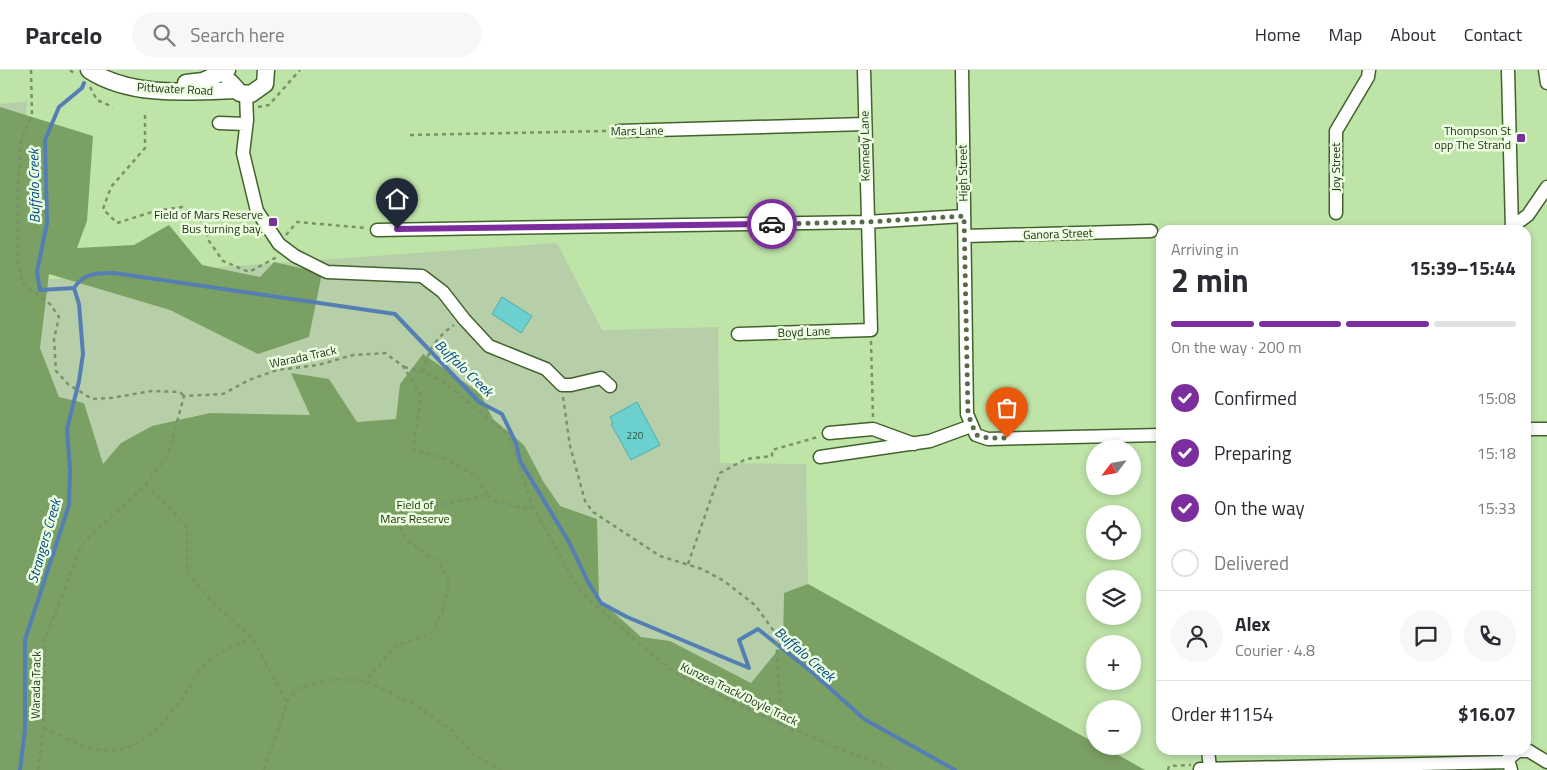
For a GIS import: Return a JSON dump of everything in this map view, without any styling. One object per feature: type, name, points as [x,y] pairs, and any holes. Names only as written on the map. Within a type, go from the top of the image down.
[{"type":"main road","name":"Pittwater Road","points":[[108,70],[135,80],[193,83],[212,78],[228,70]]},
{"type":"main road","points":[[228,70],[229,80],[240,92],[261,88],[266,78],[266,70]]},
{"type":"main road","name":"Pittwater Road","points":[[86,77],[138,88],[240,92]]},
{"type":"street","name":"Kennedy Lane","points":[[864,70],[866,222]]},
{"type":"street","name":"High Street","points":[[962,70],[968,414],[971,426]]},
{"type":"street","name":"Joy Street","points":[[1336,213],[1336,131],[1368,77],[1369,70]]},
{"type":"street","points":[[1508,70],[1512,225]]},
{"type":"street","points":[[1544,70],[1547,82]]},
{"type":"street","points":[[240,92],[246,124],[243,153],[257,211],[280,245],[295,256],[327,272],[422,276],[443,292],[464,319],[489,346],[546,369],[562,385],[571,385],[601,378],[610,386]]},
{"type":"street","points":[[219,123],[246,124]]},
{"type":"street","name":"Mars Lane","points":[[618,131],[865,124]]},
{"type":"street","points":[[1515,225],[1528,214],[1547,188]]},
{"type":"street","points":[[377,230],[866,222],[964,216]]},
{"type":"street","points":[[866,222],[871,330]]},
{"type":"street","name":"Ganora Street","points":[[965,236],[1151,231]]},
{"type":"street","name":"Boyd Lane","points":[[738,334],[871,330]]},
{"type":"street","points":[[820,457],[930,442],[971,426],[976,435],[988,438],[1156,435]]},
{"type":"street","points":[[1531,428],[1547,429]]},
{"type":"street","points":[[829,433],[873,429],[914,444]]},
{"type":"street","points":[[1531,752],[1547,762]]},
{"type":"street","points":[[1207,755],[1205,769],[1510,766]]},
{"type":"path","points":[[31,70],[32,114],[21,142],[18,185],[18,261],[22,283],[50,304],[59,317],[54,340],[56,371],[68,384],[92,399],[111,398],[152,391],[180,392],[184,396]]},
{"type":"path","points":[[70,70],[86,77],[98,100],[112,107]]},
{"type":"path","points":[[260,107],[269,106],[300,70]]},
{"type":"path","points":[[145,115],[144,148],[111,188],[103,209],[117,223],[155,211],[182,207],[202,222],[209,240],[223,261],[249,272],[277,258],[280,245],[297,222],[377,230]]},
{"type":"path","name":"Mars Lane","points":[[410,135],[618,131]]},
{"type":"path","points":[[422,372],[428,354],[441,334],[464,319]]},
{"type":"path","points":[[871,330],[873,429]]},
{"type":"path","name":"Warada Track","points":[[38,770],[44,728],[45,639],[81,546],[146,484],[168,455],[184,396],[223,394],[249,380],[277,370],[318,365],[353,355],[385,353],[403,366]]},
{"type":"path","points":[[403,366],[421,396],[413,449],[446,459],[476,476],[488,495],[500,504],[505,502],[522,509],[533,507]]},
{"type":"path","name":"Kunzea Track/Doyle Track","points":[[403,366],[443,382],[508,434],[533,507],[581,593],[673,672],[781,725],[894,770]]},
{"type":"path","points":[[562,385],[570,446],[584,501],[593,512],[660,556],[688,564],[724,581],[755,605],[776,634],[781,725]]},
{"type":"path","points":[[688,564],[720,472],[746,459],[772,456],[772,450],[829,433]]},
{"type":"path","points":[[146,484],[187,527],[188,571],[204,594],[252,638],[287,702]]},
{"type":"path","points":[[366,681],[396,645],[431,634],[442,614],[449,582],[440,563],[406,540],[399,523],[405,505],[429,507],[488,495]]},
{"type":"path","points":[[44,728],[100,750],[122,750],[145,738],[163,723],[185,695],[200,669],[221,653],[252,638]]},
{"type":"path","points":[[264,770],[287,702],[298,688],[333,679],[366,681],[414,704],[450,729],[472,753],[500,770]]},
{"type":"path","points":[[1168,770],[1169,766],[1188,764],[1205,769]]},
{"type":"green space","name":"Field of Mars Reserve","points":[[27,101],[24,139],[24,281],[557,243],[602,330],[718,327],[720,463],[806,464],[808,584],[1086,738],[1086,755],[1118,755],[1145,770],[0,770],[0,104]]},
{"type":"green space","name":"Field of Mars Reserve","points":[[0,107],[93,136],[87,221],[77,248],[134,245],[169,225],[202,265],[260,277],[274,262],[322,273],[309,337],[258,354],[170,310],[49,274],[40,348],[59,397],[84,403],[103,464],[121,443],[152,426],[210,413],[310,415],[291,373],[329,379],[357,422],[396,419],[400,384],[423,354],[480,393],[493,419],[524,445],[543,481],[560,506],[597,519],[599,599],[641,637],[670,641],[751,683],[783,644],[784,593],[808,584],[1086,738],[1086,755],[1118,755],[1145,770],[0,770]]},
{"type":"building","points":[[502,297],[532,316],[521,333],[492,314]]},
{"type":"building","points":[[637,402],[660,445],[631,460],[611,424],[613,423],[610,417]]},
{"type":"waterway","name":"Buffalo Creek","points":[[74,288],[40,290],[37,272],[47,223],[45,140],[59,107],[82,88],[84,83]]},
{"type":"waterway","name":"Buffalo Creek","points":[[74,288],[82,279],[91,275],[114,273],[395,314],[479,402],[502,414],[516,443],[520,461],[569,542],[588,582],[601,603],[627,617],[749,668],[739,640],[758,629],[813,673],[864,719],[955,770]]},
{"type":"waterway","name":"Strangers Creek","points":[[20,770],[25,729],[25,640],[69,505],[70,470],[67,429],[79,381],[83,354],[79,304],[74,288]]},
{"type":"way so far","points":[[772,224],[866,222],[964,216],[968,414],[976,435],[988,438],[1007,438]]},
{"type":"place","name":"Thompson St opp The Strand","points":[[1521,138]]},
{"type":"place","name":"Field of Mars Reserve Bus turning bay.","points":[[273,222]]},
{"type":"route","points":[[397,229],[772,224]]}]
